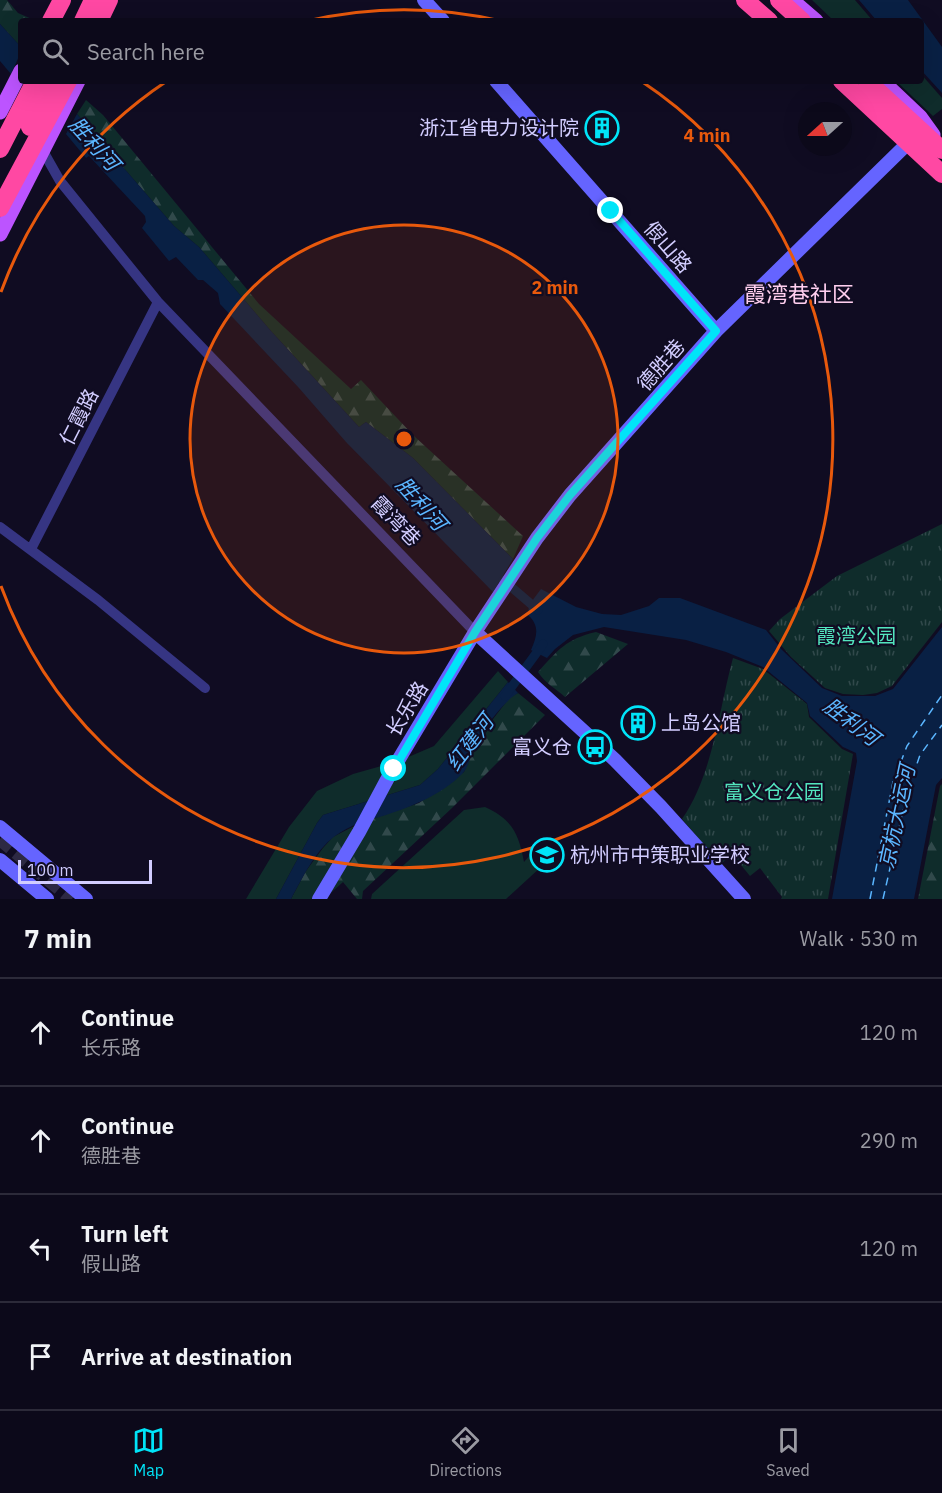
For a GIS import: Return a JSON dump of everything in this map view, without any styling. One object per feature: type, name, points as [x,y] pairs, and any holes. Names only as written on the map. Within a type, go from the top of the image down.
[{"type":"highway","points":[[51,18],[60,0]]},
{"type":"highway","points":[[67,18],[76,0]]},
{"type":"highway","points":[[84,18],[93,0]]},
{"type":"highway","points":[[100,18],[109,0]]},
{"type":"highway","points":[[745,0],[766,18]]},
{"type":"highway","points":[[760,0],[795,18]]},
{"type":"highway","points":[[779,0],[797,18]]},
{"type":"highway","points":[[790,0],[798,18]]},
{"type":"highway","points":[[0,134],[21,84]]},
{"type":"highway","points":[[0,149],[22,84]]},
{"type":"highway","points":[[0,188],[52,84]]},
{"type":"highway","points":[[0,208],[66,84]]},
{"type":"highway","points":[[845,84],[900,139],[942,188]]},
{"type":"highway","points":[[871,84],[939,141]]},
{"type":"highway","points":[[900,139],[942,174]]},
{"type":"main road","points":[[108,18],[117,0]]},
{"type":"main road","points":[[753,0],[771,18]]},
{"type":"main road","points":[[0,110],[20,84]]},
{"type":"main road","points":[[0,234],[76,84]]},
{"type":"main road","points":[[838,84],[900,139],[942,181]]},
{"type":"main road","points":[[885,84],[920,117],[939,141]]},
{"type":"street","points":[[424,0],[440,18]]},
{"type":"street","name":"假山路","points":[[499,84],[716,331]]},
{"type":"street","points":[[900,139],[939,141]]},
{"type":"street","name":"德胜巷","points":[[475,632],[570,495],[716,331],[900,139]]},
{"type":"street","name":"霞湾巷","points":[[43,151],[60,181],[158,302],[475,632],[615,760],[744,899]]},
{"type":"street","name":"仁霞路","points":[[31,549],[158,302]]},
{"type":"street","points":[[0,527],[98,600],[205,688]]},
{"type":"street","name":"长乐路","points":[[319,899],[475,632]]},
{"type":"street","points":[[0,827],[86,899]]},
{"type":"street","points":[[17,841],[36,864],[79,899]]},
{"type":"street","points":[[4,863],[46,899]]},
{"type":"street","points":[[4,863],[24,874],[54,899]]},
{"type":"green space","points":[[0,0],[7,0],[18,13],[29,18],[18,18],[18,44],[0,24]]},
{"type":"green space","points":[[812,0],[855,0],[870,18],[831,18]]},
{"type":"green space","points":[[924,77],[942,98],[942,109],[933,116],[899,84],[924,84]]},
{"type":"green space","points":[[86,100],[103,115],[259,304],[351,389],[361,380],[414,436],[523,536],[513,559],[413,458],[366,422],[359,427],[271,331],[199,247],[174,226],[77,114]]},
{"type":"green space","name":"霞湾公园","points":[[942,524],[942,622],[892,686],[877,693],[863,695],[843,694],[825,688],[791,657],[769,631],[780,619],[837,576]]},
{"type":"green space","points":[[596,632],[628,644],[565,697],[547,683],[538,672],[563,646],[577,638]]},
{"type":"green space","name":"富义仓公园","points":[[733,658],[763,669],[807,704],[809,717],[842,749],[853,754],[828,899],[781,899],[782,897],[760,868],[750,876],[732,854],[721,864],[682,819],[693,802],[708,762]]},
{"type":"green space","points":[[498,671],[508,682],[438,769],[420,785],[323,815],[276,899],[246,899],[289,827],[317,791],[353,774],[399,761],[434,746]]},
{"type":"green space","points":[[518,693],[545,715],[452,808],[363,891],[362,899],[357,899],[343,882],[324,899],[291,899],[306,871],[333,837],[360,823],[419,803],[464,772],[477,740],[510,697]]},
{"type":"green space","points":[[942,784],[942,899],[918,899],[940,786]]},
{"type":"green space","points":[[485,807],[502,817],[513,828],[520,843],[524,862],[530,855],[541,867],[506,899],[371,899],[372,894],[464,810]]},
{"type":"water","points":[[859,0],[908,0],[921,18],[874,18]]},
{"type":"water","points":[[924,22],[942,47],[942,93],[924,73]]},
{"type":"water","points":[[0,24],[18,44],[18,59],[11,74],[0,61]]},
{"type":"water","points":[[77,114],[174,226],[199,247],[271,331],[359,427],[366,422],[413,458],[513,559],[493,592],[346,442],[220,304],[218,293],[203,280],[198,280],[176,257],[169,261],[142,228],[146,222],[145,216],[89,156],[86,158],[66,134]]},
{"type":"water","name":"京杭大运河","points":[[541,589],[576,607],[602,614],[621,615],[649,606],[659,598],[680,598],[766,630],[781,649],[822,688],[842,696],[875,696],[893,689],[942,627],[942,778],[936,785],[914,899],[832,899],[857,761],[856,753],[843,747],[810,716],[807,703],[763,667],[726,652],[686,640],[604,627],[573,635],[547,658],[531,650],[536,627],[528,615],[529,605]]},
{"type":"water","points":[[508,682],[518,693],[501,708],[485,729],[462,774],[445,788],[416,804],[353,826],[335,836],[315,857],[291,899],[276,899],[323,815],[420,785],[438,769]]},
{"type":"waterway","name":"胜利河","points":[[503,580],[538,610]]},
{"type":"waterway","name":"红建河","points":[[505,696],[543,644]]},
{"type":"ferry route","points":[[870,899],[893,782],[907,746],[942,695]]},
{"type":"ferry route","points":[[883,899],[907,793],[920,755],[942,725]]},
{"type":"tunnel","points":[[0,839],[72,899]]},
{"type":"place","name":"浙江省电力设计院","points":[[602,128]]},
{"type":"place","name":"上岛公馆","points":[[638,723]]},
{"type":"place","name":"富义仓","points":[[595,747]]},
{"type":"place","name":"杭州市中策职业学校","points":[[547,855]]},
{"type":"district","name":"霞湾巷社区","points":[[799,294]]},
{"type":"route","points":[[394,769],[475,632],[537,538],[570,495],[657,400],[716,331],[611,211]]}]
